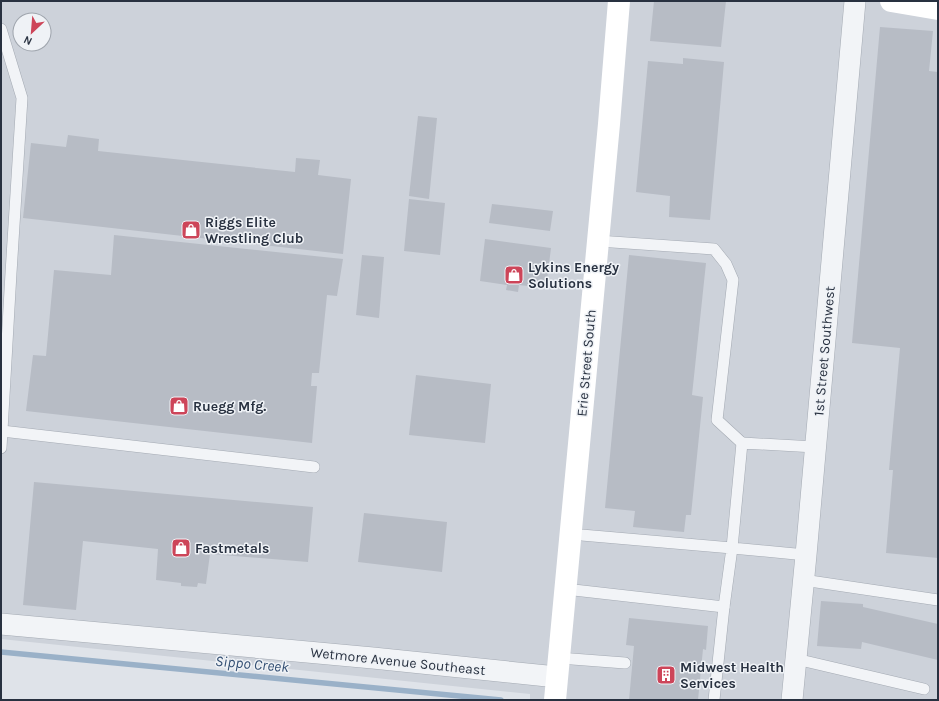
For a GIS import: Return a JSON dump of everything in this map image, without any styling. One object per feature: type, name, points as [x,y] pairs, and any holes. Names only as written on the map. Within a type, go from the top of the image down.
[{"type":"main road","name":"Erie Street South","points":[[555,700],[609,124],[619,1]]},
{"type":"main road","points":[[891,1],[938,9]]},
{"type":"street","name":"1st Street Southwest","points":[[792,700],[856,1]]},
{"type":"street","name":"Wetmore Avenue Southeast","points":[[1,624],[373,658],[558,667]]},
{"type":"lane","points":[[1,29],[22,98],[1,448]]},
{"type":"lane","points":[[598,241],[714,249],[726,264],[733,280],[717,420],[742,442],[815,447]]},
{"type":"lane","points":[[2,431],[314,467]]},
{"type":"lane","points":[[714,700],[732,548],[742,442]]},
{"type":"lane","points":[[570,534],[806,555]]},
{"type":"lane","points":[[803,580],[938,600]]},
{"type":"lane","points":[[565,589],[724,607]]},
{"type":"lane","points":[[796,659],[924,689]]},
{"type":"lane","points":[[558,667],[625,663]]},
{"type":"shaded area","points":[[1,1],[938,1],[938,700],[530,700],[530,694],[1,639]]},
{"type":"building","points":[[654,1],[726,1],[721,47],[650,41]]},
{"type":"building","points":[[880,27],[933,31],[929,71],[938,72],[938,558],[886,553],[893,470],[889,470],[900,348],[852,343]]},
{"type":"building","points":[[683,58],[724,62],[710,220],[669,217],[670,196],[636,192],[648,61],[683,64]]},
{"type":"building","points":[[418,116],[437,118],[429,199],[409,196]]},
{"type":"building","points":[[68,135],[99,139],[98,151],[295,172],[296,158],[320,160],[318,175],[351,179],[343,254],[23,218],[31,143],[66,147]]},
{"type":"building","points":[[409,199],[445,203],[440,255],[404,251]]},
{"type":"building","points":[[492,204],[553,211],[550,231],[489,223]]},
{"type":"building","points":[[114,235],[343,259],[337,296],[327,295],[319,373],[312,373],[311,386],[317,386],[312,443],[26,411],[33,355],[46,356],[54,270],[111,275]]},
{"type":"building","points":[[485,239],[551,248],[546,288],[519,285],[518,292],[506,290],[507,285],[480,281]]},
{"type":"building","points":[[362,255],[384,257],[379,318],[356,315]]},
{"type":"building","points":[[629,255],[706,263],[692,395],[703,397],[691,515],[686,515],[684,532],[633,527],[635,511],[605,508]]},
{"type":"building","points":[[416,375],[491,384],[485,443],[409,435]]},
{"type":"building","points":[[34,482],[313,507],[308,562],[210,554],[206,584],[198,583],[197,587],[181,586],[181,583],[156,580],[158,549],[83,541],[76,610],[23,605]]},
{"type":"building","points":[[364,513],[447,522],[442,572],[358,562]]},
{"type":"building","points":[[821,601],[863,604],[863,607],[938,624],[938,660],[862,642],[861,649],[817,646]]},
{"type":"building","name":"Midwest Health Services","points":[[629,618],[708,626],[706,650],[703,649],[698,700],[629,700],[634,646],[626,645]]},
{"type":"waterway","name":"Sippo Creek","points":[[1,652],[501,700]]},
{"type":"place","name":"Riggs Elite Wrestling Club","points":[[191,230]]},
{"type":"place","name":"Lykins Energy Solutions","points":[[514,275]]},
{"type":"place","name":"Ruegg Mfg.","points":[[179,406]]},
{"type":"place","name":"Fastmetals","points":[[181,548]]},
{"type":"place","name":"Midwest Health Services","points":[[666,675]]}]
